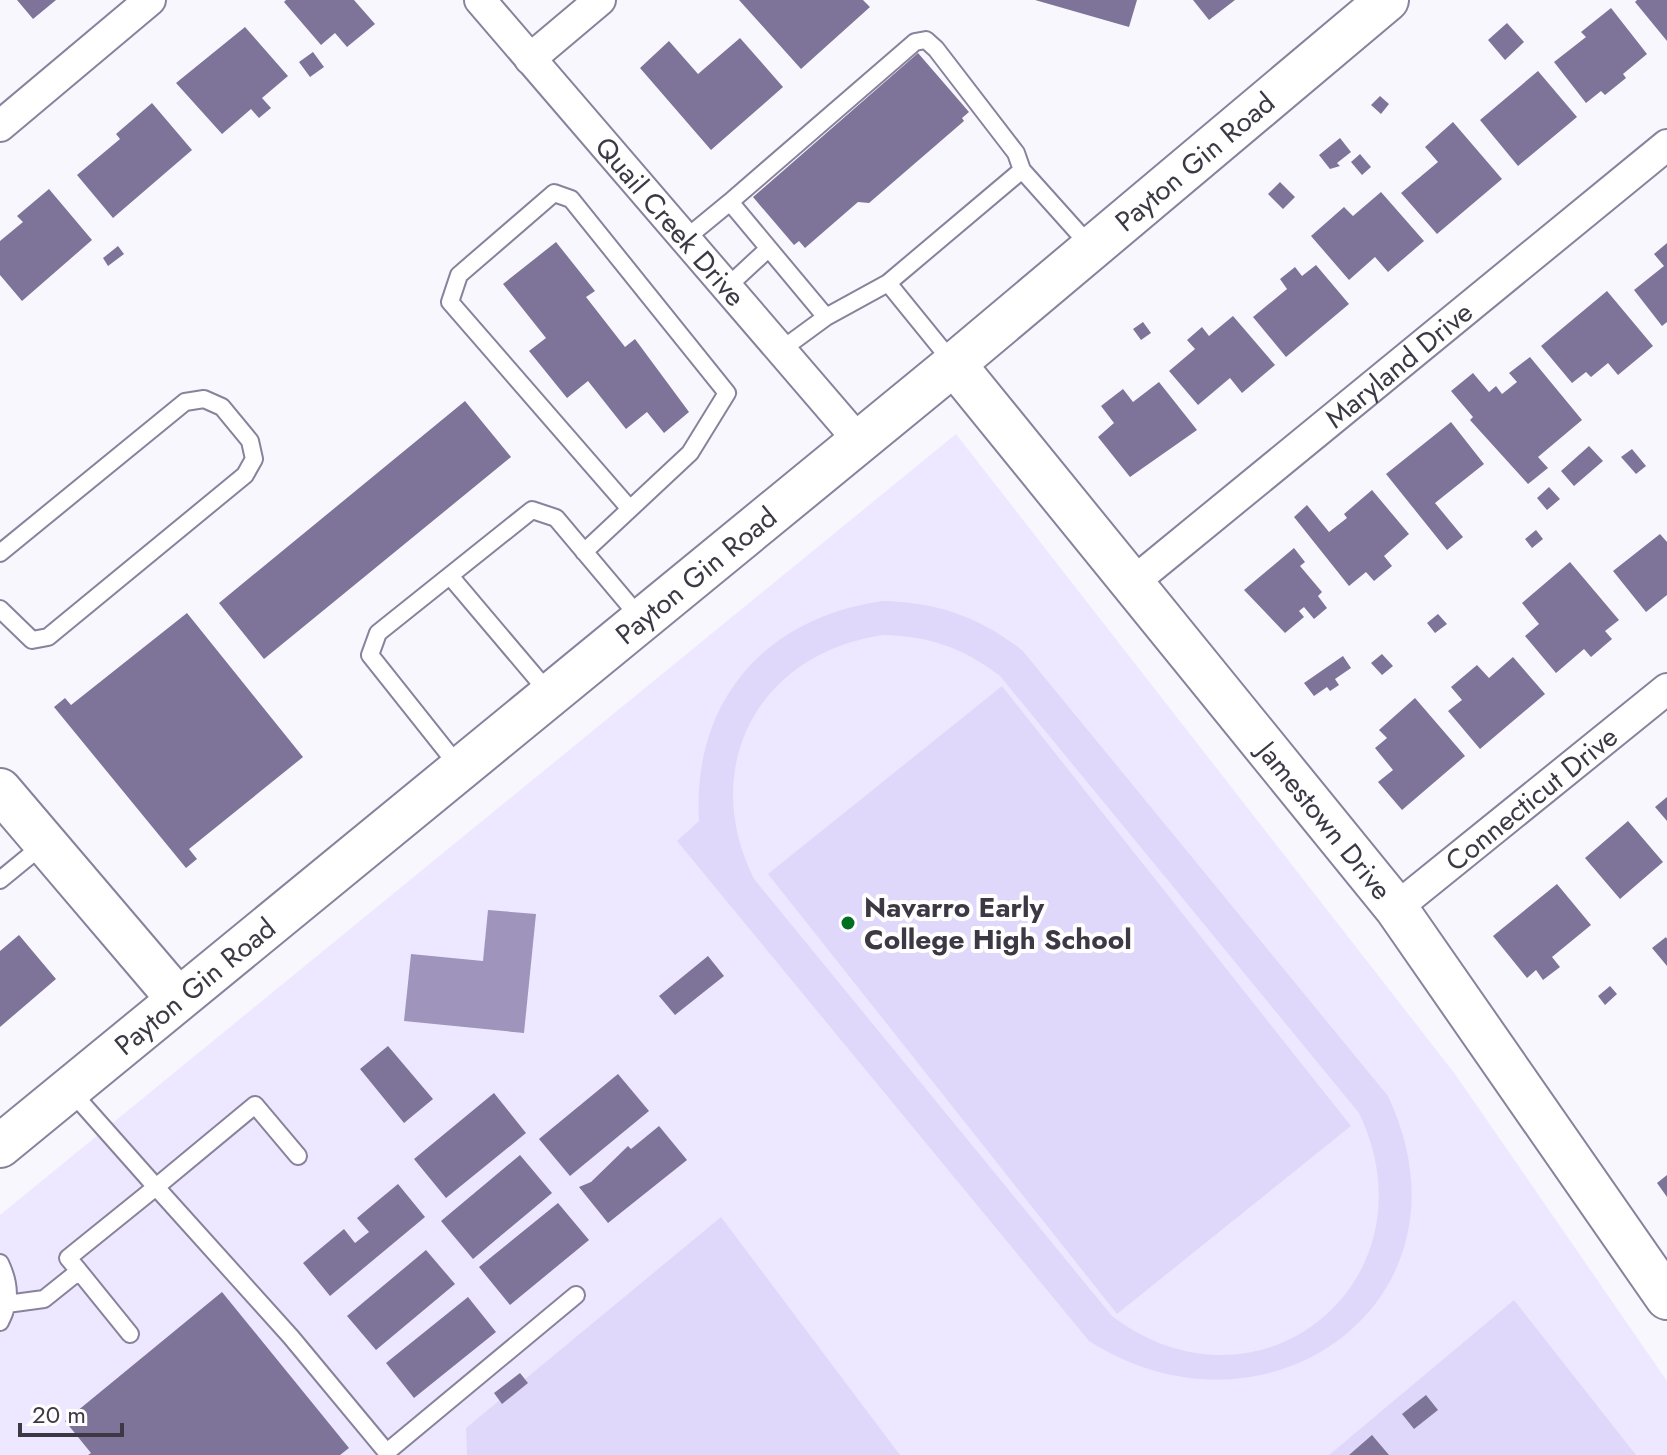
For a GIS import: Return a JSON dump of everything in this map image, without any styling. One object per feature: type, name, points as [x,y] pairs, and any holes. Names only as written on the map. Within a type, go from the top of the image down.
[{"type":"street","points":[[4,115],[150,0]]},
{"type":"street","name":"Quail Creek Drive","points":[[480,0],[860,442]]},
{"type":"street","points":[[530,59],[600,0]]},
{"type":"street","name":"Payton Gin Road","points":[[0,1146],[860,442],[1387,0]]},
{"type":"street","name":"Maryland Drive","points":[[1131,584],[1667,145]]},
{"type":"street","name":"Jamestown Drive","points":[[954,364],[1396,908],[1667,1298]]},
{"type":"street","name":"Connecticut Drive","points":[[1396,908],[1667,689]]},
{"type":"street","points":[[0,790],[178,999]]},
{"type":"lane","points":[[685,239],[915,42],[926,40],[1016,153],[1022,170],[1093,248]]},
{"type":"lane","points":[[781,350],[826,317],[888,283],[1022,170]]},
{"type":"lane","points":[[584,552],[690,453],[727,393],[571,199],[554,193],[459,275],[450,302],[630,509]]},
{"type":"lane","points":[[730,202],[826,317]]},
{"type":"lane","points":[[727,287],[768,249]]},
{"type":"lane","points":[[888,283],[954,364]]},
{"type":"lane","points":[[0,553],[185,402],[204,399],[222,407],[250,441],[254,459],[245,475],[48,637],[32,640],[0,609]]},
{"type":"lane","points":[[460,769],[370,655],[378,633],[532,510],[556,518],[642,621]]},
{"type":"lane","points":[[450,576],[550,695]]},
{"type":"lane","points":[[0,880],[45,843]]},
{"type":"lane","points":[[70,1089],[291,1337],[388,1454],[576,1295]]},
{"type":"lane","points":[[130,1334],[68,1258],[255,1105],[298,1156]]},
{"type":"lane","points":[[0,1263],[9,1282],[7,1304],[0,1322]]},
{"type":"lane","points":[[7,1304],[44,1299],[79,1271]]},
{"type":"shaded area","name":"Navarro Early College High School","points":[[956,434],[1455,1074],[1667,1381],[1667,1455],[0,1455],[0,1215]]},
{"type":"shaded area","points":[[882,601],[921,604],[973,620],[1022,650],[1388,1096],[1410,1170],[1407,1236],[1383,1293],[1342,1338],[1288,1367],[1225,1380],[1157,1372],[1089,1341],[677,841],[699,821],[700,778],[708,738],[723,703],[744,672],[771,646],[803,626],[840,610]],"holes":[[[883,635],[945,645],[973,658],[1000,676],[1359,1113],[1377,1174],[1375,1231],[1355,1280],[1321,1319],[1276,1345],[1224,1355],[1168,1346],[1112,1316],[754,879],[738,837],[733,796],[738,757],[751,721],[773,690],[803,665],[840,646]]]},
{"type":"shaded area","points":[[1002,686],[1351,1126],[1117,1314],[768,874]]},
{"type":"shaded area","points":[[488,910],[536,914],[524,1033],[404,1021],[411,954],[483,961]]},
{"type":"shaded area","points":[[721,1217],[900,1455],[467,1455],[466,1428]]},
{"type":"shaded area","points":[[1514,1300],[1636,1455],[1329,1455]]},
{"type":"building","points":[[17,0],[56,0],[33,19]]},
{"type":"building","points":[[354,0],[375,24],[347,47],[335,33],[321,45],[284,2]]},
{"type":"building","points":[[739,0],[863,0],[870,7],[801,69]]},
{"type":"building","points":[[1035,0],[1137,0],[1129,27]]},
{"type":"building","points":[[1193,0],[1235,0],[1209,20]]},
{"type":"building","points":[[1667,0],[1667,41],[1635,2]]},
{"type":"building","points":[[1611,8],[1647,54],[1623,74],[1626,78],[1605,95],[1601,91],[1586,103],[1554,62],[1586,37],[1581,32]]},
{"type":"building","points":[[1507,23],[1524,42],[1505,60],[1488,40]]},
{"type":"building","points":[[245,27],[288,76],[262,98],[271,108],[259,118],[251,109],[222,134],[176,83]]},
{"type":"building","points":[[740,38],[783,87],[711,150],[640,68],[669,41],[698,74]]},
{"type":"building","points":[[313,52],[324,67],[310,77],[299,62]]},
{"type":"building","points":[[918,53],[969,112],[962,118],[964,121],[869,203],[858,202],[805,248],[799,241],[794,245],[753,197]]},
{"type":"building","points":[[1538,71],[1577,117],[1518,166],[1480,120]]},
{"type":"building","points":[[1380,96],[1389,104],[1381,114],[1371,105]]},
{"type":"building","points":[[152,103],[192,150],[113,218],[77,175],[120,139],[116,134]]},
{"type":"building","points":[[1453,122],[1502,179],[1437,234],[1401,193],[1438,162],[1425,147]]},
{"type":"building","points":[[1340,138],[1351,152],[1337,163],[1340,166],[1330,169],[1319,155]]},
{"type":"building","points":[[1360,154],[1371,167],[1362,175],[1351,162]]},
{"type":"building","points":[[1280,182],[1295,197],[1283,209],[1268,194]]},
{"type":"building","points":[[49,189],[92,240],[22,301],[0,275],[0,241],[23,222],[17,216]]},
{"type":"building","points":[[1381,192],[1424,241],[1388,272],[1375,257],[1349,280],[1311,236],[1344,207],[1353,216]]},
{"type":"building","points":[[556,242],[595,291],[586,297],[625,347],[635,339],[689,412],[664,433],[647,412],[626,429],[588,381],[567,398],[529,351],[546,338],[503,284]]},
{"type":"building","points":[[1667,243],[1667,322],[1662,326],[1634,290],[1664,266],[1654,254]]},
{"type":"building","points":[[118,246],[124,254],[108,266],[103,258]]},
{"type":"building","points":[[1316,265],[1349,304],[1286,357],[1253,317],[1287,289],[1280,279],[1295,267],[1302,276]]},
{"type":"building","points":[[1607,291],[1653,346],[1618,375],[1608,363],[1591,377],[1586,372],[1572,383],[1541,346]]},
{"type":"building","points":[[1233,316],[1275,365],[1242,393],[1230,378],[1198,405],[1169,371],[1195,349],[1187,340],[1202,327],[1209,336]]},
{"type":"building","points":[[1143,322],[1151,333],[1141,340],[1133,329]]},
{"type":"building","points":[[1530,357],[1582,420],[1538,457],[1548,468],[1528,484],[1470,420],[1473,417],[1451,391],[1473,373],[1489,392],[1496,386],[1502,394],[1517,382],[1509,373]]},
{"type":"building","points":[[1159,382],[1197,430],[1130,477],[1098,437],[1114,423],[1101,406],[1123,389],[1133,402]]},
{"type":"building","points":[[465,401],[511,457],[264,659],[219,603]]},
{"type":"building","points":[[1451,422],[1484,464],[1435,503],[1463,537],[1447,550],[1386,474]]},
{"type":"building","points":[[1589,446],[1603,461],[1574,486],[1561,471]]},
{"type":"building","points":[[1632,449],[1646,466],[1636,474],[1621,457]]},
{"type":"building","points":[[1549,487],[1560,499],[1547,510],[1537,498]]},
{"type":"building","points":[[1372,490],[1409,534],[1384,556],[1392,566],[1374,581],[1366,572],[1349,586],[1294,517],[1307,505],[1329,532],[1347,518],[1344,514]]},
{"type":"building","points":[[1536,530],[1543,539],[1532,548],[1525,539]]},
{"type":"building","points":[[1660,534],[1667,542],[1667,595],[1646,612],[1613,571]]},
{"type":"building","points":[[1294,548],[1305,562],[1300,566],[1322,592],[1318,596],[1327,608],[1314,619],[1304,607],[1299,611],[1304,617],[1285,633],[1244,590]]},
{"type":"building","points":[[1570,562],[1619,620],[1605,631],[1612,639],[1591,657],[1584,649],[1556,673],[1525,636],[1539,624],[1522,603]]},
{"type":"building","points":[[187,613],[303,757],[189,849],[197,859],[186,868],[54,707],[65,698],[71,705]]},
{"type":"building","points":[[1438,614],[1447,624],[1435,633],[1427,623]]},
{"type":"building","points":[[1382,654],[1393,666],[1382,675],[1371,663]]},
{"type":"building","points":[[1343,656],[1351,668],[1335,679],[1339,685],[1330,691],[1327,687],[1314,696],[1304,683]]},
{"type":"building","points":[[1513,657],[1545,694],[1480,749],[1448,711],[1462,700],[1451,687],[1477,665],[1489,678]]},
{"type":"building","points":[[1415,698],[1465,756],[1402,810],[1378,782],[1393,770],[1375,748],[1387,738],[1379,730]]},
{"type":"building","points":[[1667,797],[1667,821],[1655,807]]},
{"type":"building","points":[[1628,821],[1663,862],[1620,899],[1585,858]]},
{"type":"building","points":[[1557,884],[1591,925],[1552,957],[1560,967],[1543,980],[1536,970],[1527,978],[1493,936]]},
{"type":"building","points":[[19,935],[56,979],[0,1027],[0,951]]},
{"type":"building","points":[[1667,939],[1667,966],[1652,948]]},
{"type":"building","points":[[708,956],[724,976],[675,1015],[659,996]]},
{"type":"building","points":[[1610,986],[1617,994],[1605,1005],[1598,996]]},
{"type":"building","points":[[388,1046],[433,1099],[404,1123],[360,1069]]},
{"type":"building","points":[[618,1074],[649,1111],[570,1176],[539,1139]]},
{"type":"building","points":[[494,1093],[526,1133],[446,1198],[414,1159]]},
{"type":"building","points":[[659,1126],[687,1160],[608,1223],[579,1187],[591,1182],[628,1146],[631,1149]]},
{"type":"building","points":[[520,1155],[552,1193],[473,1259],[441,1221]]},
{"type":"building","points":[[1667,1175],[1667,1197],[1657,1183]]},
{"type":"building","points":[[398,1184],[425,1217],[330,1296],[303,1263],[344,1229],[355,1243],[369,1232],[357,1218]]},
{"type":"building","points":[[558,1203],[589,1240],[510,1305],[479,1267]]},
{"type":"building","points":[[426,1250],[455,1284],[376,1350],[347,1316]]},
{"type":"building","points":[[222,1292],[349,1448],[340,1455],[88,1455],[91,1453],[65,1421]]},
{"type":"building","points":[[468,1297],[496,1332],[414,1398],[386,1363]]},
{"type":"building","points":[[520,1373],[528,1383],[502,1404],[494,1393]]},
{"type":"building","points":[[1426,1395],[1438,1410],[1414,1429],[1402,1414]]},
{"type":"building","points":[[1372,1435],[1389,1455],[1349,1455]]},
{"type":"place","name":"Navarro Early College High School","points":[[848,923]]}]
